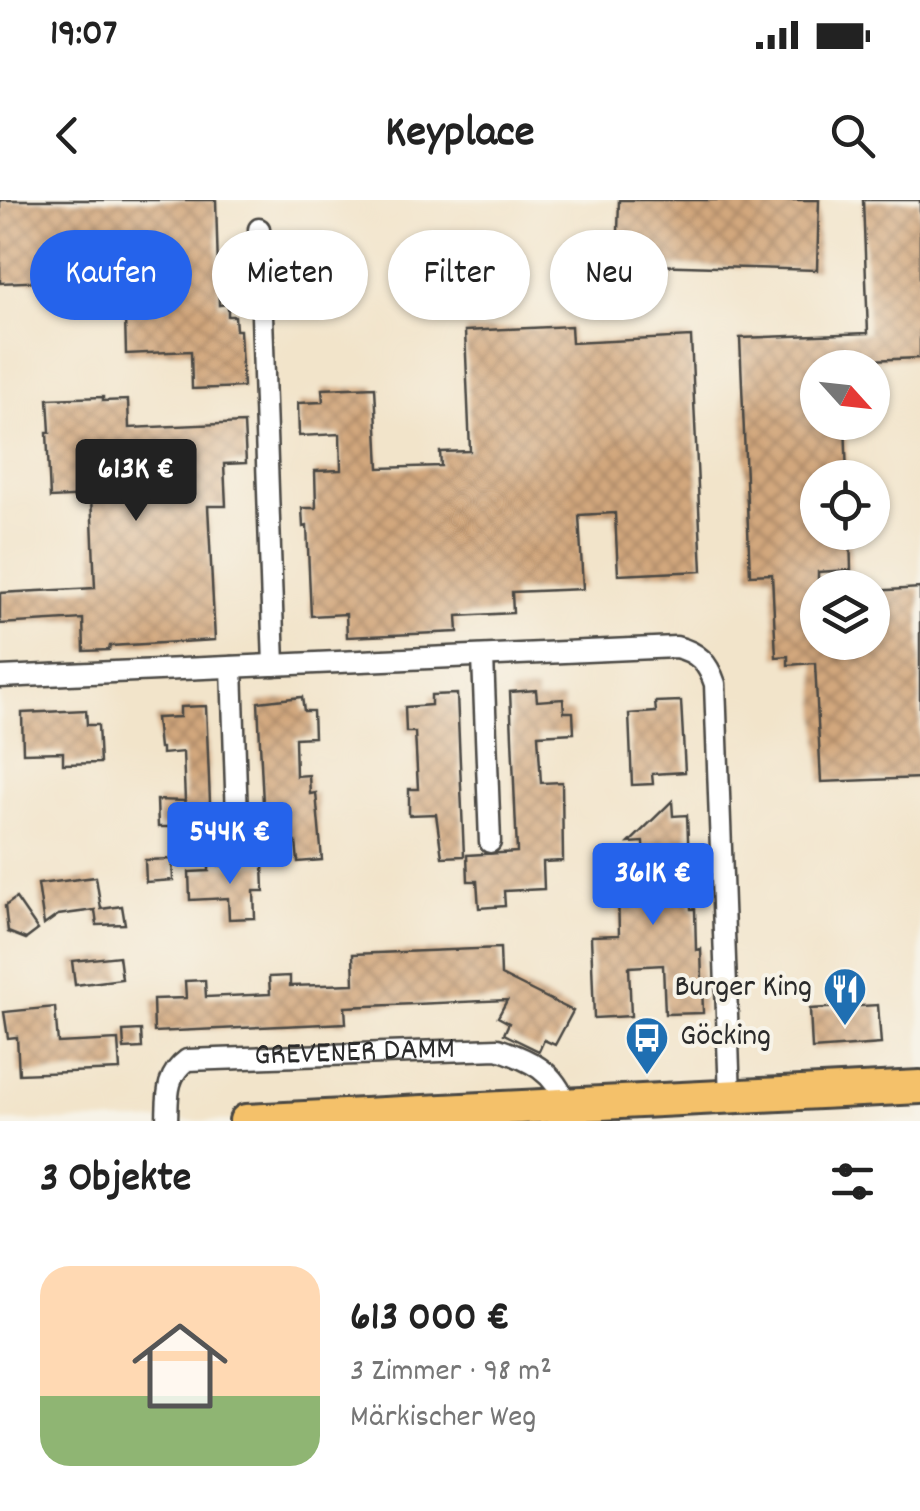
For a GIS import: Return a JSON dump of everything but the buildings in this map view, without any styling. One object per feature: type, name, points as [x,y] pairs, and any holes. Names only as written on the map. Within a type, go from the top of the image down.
[{"type":"main road","name":"GREVENER DAMM","points":[[246,1121],[566,1105],[670,1110],[730,1097],[920,1086]]},
{"type":"street","points":[[259,229],[274,664]]},
{"type":"street","points":[[0,677],[676,647],[692,650],[710,669],[715,684],[730,1097]]},
{"type":"street","points":[[483,657],[490,842]]},
{"type":"street","points":[[232,667],[238,850]]},
{"type":"street","name":"GREVENER DAMM","points":[[167,1121],[170,1079],[186,1060],[498,1049],[544,1069],[560,1086],[566,1105]]},
{"type":"place","name":"Burger King","points":[[845,1027]]},
{"type":"place","name":"Göcking","points":[[647,1076]]}]
